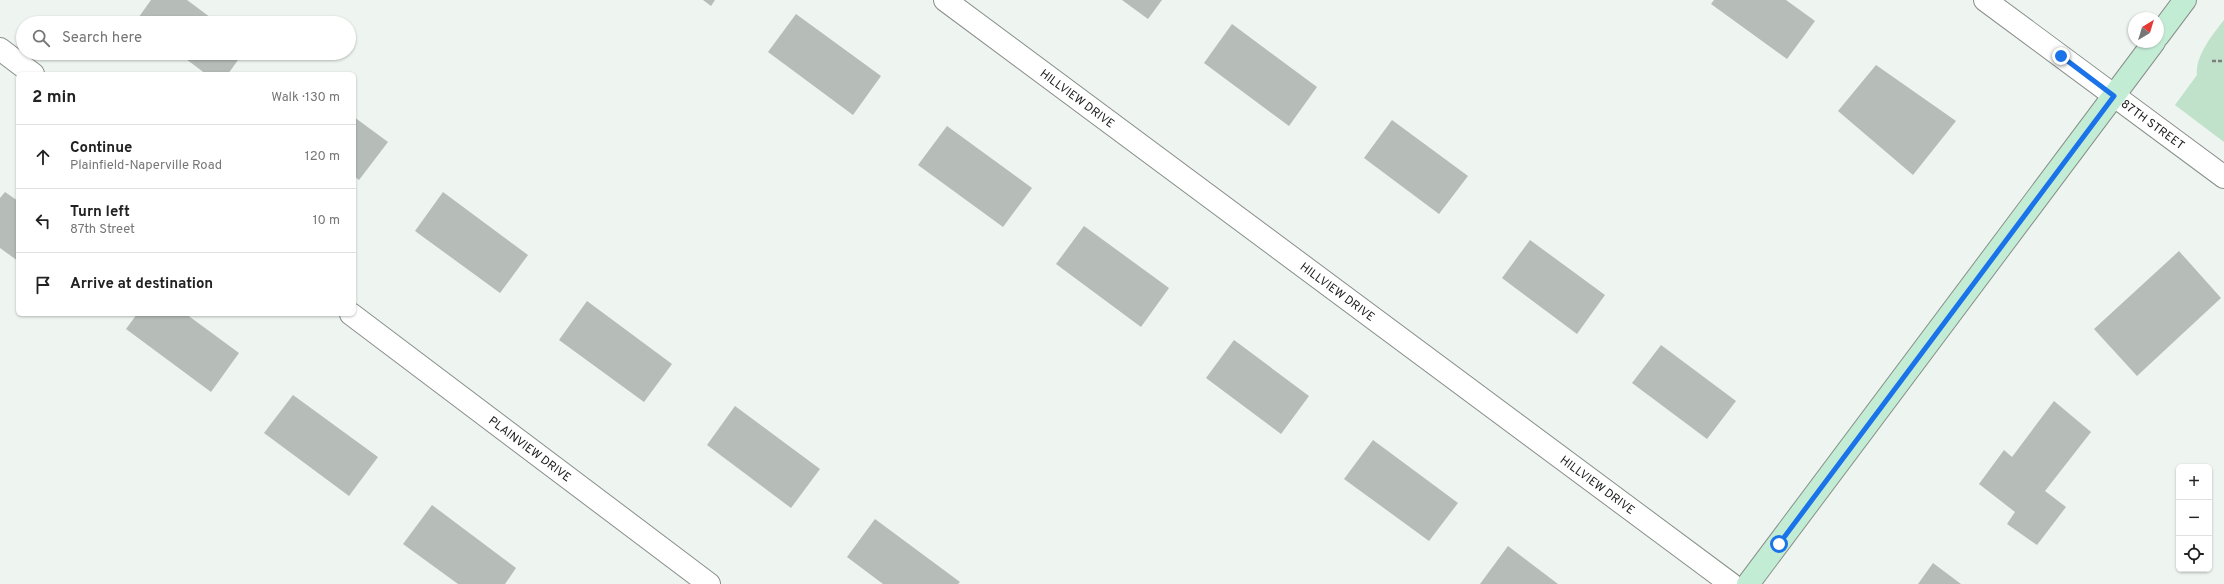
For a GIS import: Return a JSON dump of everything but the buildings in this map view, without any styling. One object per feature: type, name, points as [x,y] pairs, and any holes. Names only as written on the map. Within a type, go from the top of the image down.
[{"type":"main road","points":[[2164,28],[2185,0]]},
{"type":"main road","points":[[1748,584],[2150,48]]},
{"type":"street","name":"HILLVIEW DRIVE","points":[[945,0],[1731,584]]},
{"type":"street","name":"87TH STREET","points":[[1985,0],[2224,177]]},
{"type":"street","points":[[0,49],[30,72]]},
{"type":"street","name":"PLAINVIEW DRIVE","points":[[354,316],[709,584]]},
{"type":"path","points":[[2212,61],[2224,61]]},
{"type":"green space","points":[[2224,20],[2224,142],[2175,105],[2197,75],[2197,68],[2202,53]]},
{"type":"route","points":[[1779,544],[2070,152],[2114,96],[2061,56]]}]
